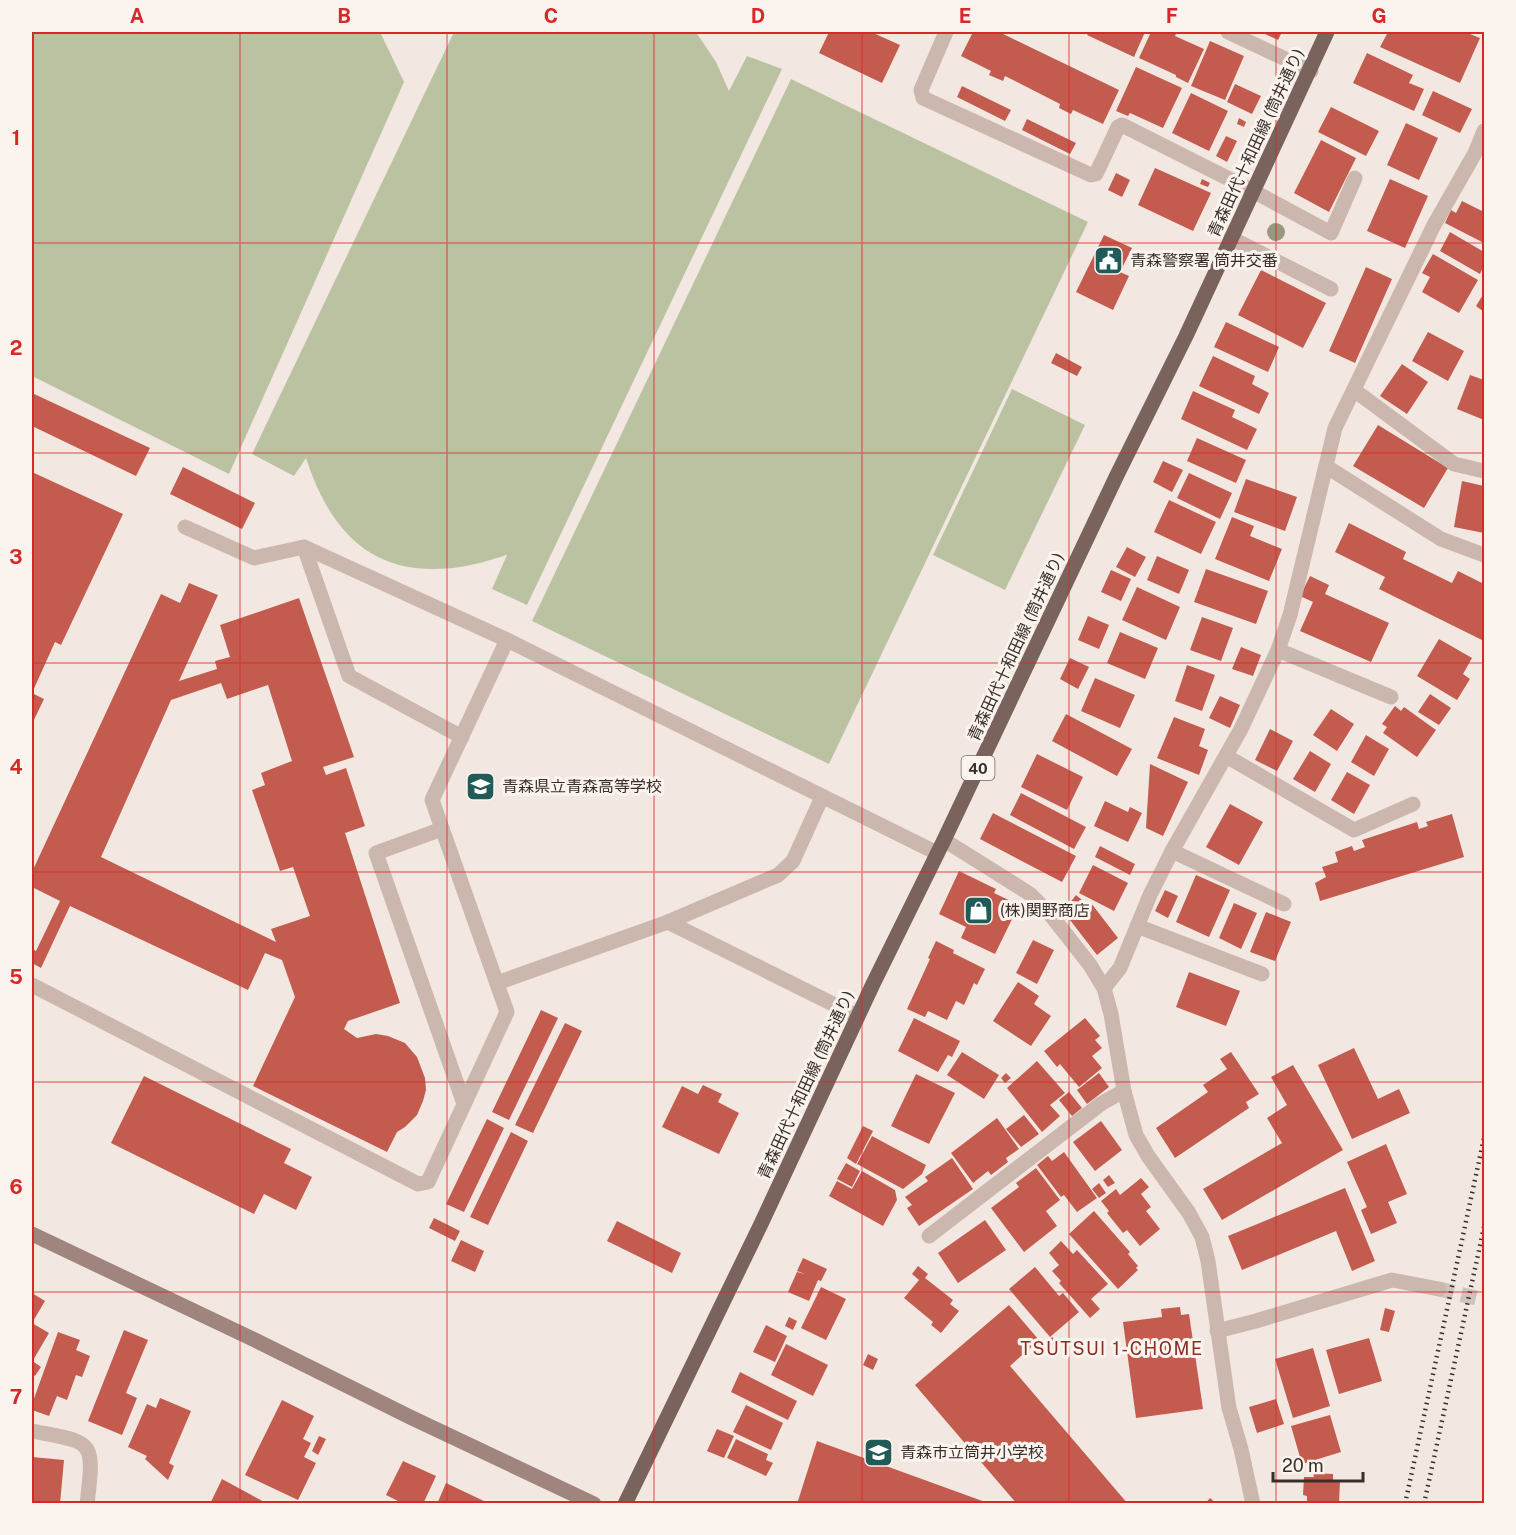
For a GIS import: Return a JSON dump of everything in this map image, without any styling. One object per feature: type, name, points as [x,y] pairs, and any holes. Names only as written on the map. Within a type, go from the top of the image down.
[{"type":"main road","name":"青森田代十和田線 (筒井通り)","points":[[625,1503],[766,1214],[857,1016],[1117,475],[1186,336],[1328,32]]},
{"type":"street","points":[[946,32],[921,90],[923,98],[1091,175],[1096,174],[1118,127],[1122,125],[1253,190],[1332,233],[1355,178]]},
{"type":"street","points":[[1228,32],[1311,71]]},
{"type":"street","points":[[1104,988],[1120,968],[1172,851],[1226,756],[1278,650],[1290,615],[1335,428],[1434,225],[1485,131]]},
{"type":"street","points":[[1231,238],[1331,290]]},
{"type":"street","points":[[1354,390],[1454,464],[1485,471]]},
{"type":"street","points":[[1327,467],[1441,539],[1485,555]]},
{"type":"street","points":[[185,527],[254,558],[304,547],[507,640],[822,797],[940,847],[1030,894],[1056,921],[1090,965],[1104,988],[1111,1014],[1124,1090],[1136,1135],[1148,1156],[1189,1213],[1202,1237],[1209,1261],[1229,1408],[1253,1503]]},
{"type":"street","points":[[304,547],[349,676],[462,737]]},
{"type":"street","points":[[32,985],[418,1184],[428,1182],[507,1012],[432,800],[507,640]]},
{"type":"street","points":[[1278,650],[1391,697]]},
{"type":"street","points":[[1226,756],[1354,830],[1413,804]]},
{"type":"street","points":[[497,983],[668,922],[778,875],[793,861],[822,797]]},
{"type":"street","points":[[442,829],[376,854],[464,1104]]},
{"type":"street","points":[[1172,851],[1284,904]]},
{"type":"street","points":[[668,922],[857,1016]]},
{"type":"street","points":[[1137,926],[1262,974]]},
{"type":"street","points":[[929,1236],[1102,1103],[1124,1090]]},
{"type":"street","points":[[32,1234],[410,1417],[594,1503]]},
{"type":"street","points":[[1217,1331],[1392,1280],[1439,1289]]},
{"type":"street","points":[[32,1431],[78,1440],[88,1449],[92,1464],[87,1503]]},
{"type":"green space","points":[[32,32],[380,32],[404,82],[229,474],[32,376]]},
{"type":"green space","points":[[454,32],[696,32],[716,62],[729,91],[747,56],[782,69],[527,605],[492,589],[507,555],[453,568],[424,569],[399,565],[377,556],[358,544],[341,527],[316,484],[306,458],[294,476],[252,454]]},
{"type":"green space","points":[[791,79],[1088,222],[829,764],[532,621]]},
{"type":"green space","points":[[1012,389],[1085,425],[1005,590],[933,555]]},
{"type":"building","points":[[829,32],[871,32],[900,45],[882,83],[819,53]]},
{"type":"building","points":[[973,32],[999,32],[1119,90],[1103,124],[1073,110],[1071,114],[1059,108],[1060,104],[1005,76],[1003,81],[989,75],[991,71],[961,56]]},
{"type":"building","points":[[1089,32],[1145,32],[1134,57],[1087,35]]},
{"type":"building","points":[[1151,32],[1177,32],[1175,36],[1204,49],[1188,83],[1139,58]]},
{"type":"building","points":[[1266,32],[1282,32],[1278,40],[1265,34]]},
{"type":"building","points":[[1388,32],[1465,32],[1480,38],[1460,83],[1380,47]]},
{"type":"building","points":[[1210,41],[1244,56],[1225,100],[1191,86]]},
{"type":"building","points":[[1367,53],[1413,75],[1409,83],[1424,89],[1414,111],[1353,83]]},
{"type":"building","points":[[1136,67],[1182,88],[1163,128],[1130,113],[1128,116],[1116,111]]},
{"type":"building","points":[[1235,84],[1261,96],[1252,114],[1227,102]]},
{"type":"building","points":[[962,86],[1011,110],[1005,121],[957,97]]},
{"type":"building","points":[[1433,91],[1472,109],[1460,133],[1422,115]]},
{"type":"building","points":[[1191,93],[1228,111],[1209,151],[1172,133]]},
{"type":"building","points":[[1331,107],[1379,131],[1366,156],[1318,132]]},
{"type":"building","points":[[1239,118],[1246,122],[1244,127],[1237,124]]},
{"type":"building","points":[[1027,119],[1076,143],[1070,154],[1022,130]]},
{"type":"building","points":[[1406,123],[1438,138],[1419,180],[1387,165]]},
{"type":"building","points":[[1226,136],[1237,141],[1227,162],[1216,156]]},
{"type":"building","points":[[1321,140],[1356,158],[1329,212],[1294,193]]},
{"type":"building","points":[[1155,168],[1211,193],[1193,231],[1138,205]]},
{"type":"building","points":[[1116,173],[1130,180],[1122,197],[1108,190]]},
{"type":"building","points":[[1202,179],[1210,183],[1208,187],[1200,184]]},
{"type":"building","points":[[1390,179],[1428,196],[1405,248],[1367,231]]},
{"type":"building","points":[[1462,201],[1484,212],[1484,243],[1445,223],[1451,210],[1456,213]]},
{"type":"building","points":[[1450,232],[1484,252],[1484,265],[1480,274],[1440,251]]},
{"type":"building","name":"青森警察署 筒井交番","points":[[1104,235],[1132,248],[1120,272],[1129,276],[1113,310],[1076,292]]},
{"type":"building","points":[[1433,254],[1478,280],[1459,313],[1422,292],[1430,277],[1422,273]]},
{"type":"building","points":[[1366,267],[1392,279],[1355,363],[1329,351]]},
{"type":"building","points":[[1261,270],[1326,303],[1303,348],[1238,315]]},
{"type":"building","points":[[1484,293],[1484,312],[1476,306]]},
{"type":"building","points":[[1226,322],[1279,347],[1268,372],[1214,347]]},
{"type":"building","points":[[1428,332],[1464,351],[1448,381],[1412,361]]},
{"type":"building","points":[[1056,353],[1082,367],[1077,376],[1051,363]]},
{"type":"building","points":[[1213,356],[1255,376],[1252,384],[1269,393],[1259,414],[1199,386]]},
{"type":"building","points":[[1402,364],[1428,382],[1407,414],[1380,396]]},
{"type":"building","points":[[1470,375],[1484,380],[1484,420],[1457,409]]},
{"type":"building","points":[[1193,391],[1235,410],[1232,417],[1257,429],[1247,450],[1181,419]]},
{"type":"building","points":[[32,393],[150,448],[136,476],[32,426]]},
{"type":"building","points":[[1378,425],[1448,468],[1424,508],[1353,466]]},
{"type":"building","points":[[1197,438],[1246,460],[1236,483],[1187,461]]},
{"type":"building","points":[[1163,461],[1183,470],[1172,492],[1153,482]]},
{"type":"building","points":[[183,467],[255,503],[242,529],[170,494]]},
{"type":"building","points":[[32,472],[123,514],[61,645],[55,642],[32,693]]},
{"type":"building","points":[[1189,473],[1232,493],[1220,519],[1177,498]]},
{"type":"building","points":[[1246,479],[1297,497],[1285,531],[1234,512]]},
{"type":"building","points":[[1462,481],[1484,486],[1484,533],[1454,527]]},
{"type":"building","points":[[1169,500],[1216,522],[1201,554],[1154,532]]},
{"type":"building","points":[[1232,517],[1254,526],[1250,536],[1282,549],[1269,581],[1215,559]]},
{"type":"building","points":[[1349,523],[1406,552],[1403,559],[1452,583],[1458,571],[1484,584],[1484,641],[1379,589],[1385,577],[1335,552]]},
{"type":"building","points":[[1127,547],[1146,557],[1135,577],[1116,567]]},
{"type":"building","points":[[1157,556],[1189,570],[1179,594],[1147,580]]},
{"type":"building","points":[[1206,569],[1268,591],[1256,624],[1194,602]]},
{"type":"building","points":[[1111,570],[1131,579],[1121,601],[1101,592]]},
{"type":"building","points":[[1310,576],[1329,585],[1325,594],[1389,623],[1371,662],[1300,631],[1313,602],[1300,596]]},
{"type":"building","points":[[189,583],[218,595],[179,681],[217,669],[215,661],[230,657],[220,625],[299,598],[354,757],[323,767],[326,775],[346,768],[365,826],[345,833],[400,1003],[348,1021],[344,1029],[357,1038],[376,1034],[405,1043],[417,1057],[425,1078],[426,1090],[417,1115],[397,1132],[387,1152],[253,1086],[295,997],[282,960],[265,953],[248,990],[70,906],[41,968],[32,963],[32,949],[36,951],[60,901],[32,887],[32,872],[161,594],[180,603]],"holes":[[[221,683],[227,699],[268,685],[292,761],[261,773],[265,785],[252,790],[280,871],[293,867],[310,916],[271,929],[276,942],[101,857],[171,700]]]},
{"type":"building","points":[[1137,587],[1180,607],[1166,640],[1122,620]]},
{"type":"building","points":[[1088,616],[1109,625],[1099,649],[1078,640]]},
{"type":"building","points":[[1202,617],[1233,628],[1221,661],[1190,650]]},
{"type":"building","points":[[1120,632],[1158,648],[1145,679],[1107,663]]},
{"type":"building","points":[[1439,639],[1472,658],[1463,674],[1470,679],[1457,700],[1417,676]]},
{"type":"building","points":[[1241,647],[1261,655],[1253,676],[1232,669]]},
{"type":"building","points":[[1070,658],[1089,667],[1078,689],[1060,679]]},
{"type":"building","points":[[1187,665],[1215,675],[1202,711],[1175,701]]},
{"type":"building","points":[[1095,678],[1135,695],[1120,728],[1081,711]]},
{"type":"building","points":[[32,693],[44,699],[32,724]]},
{"type":"building","points":[[1430,694],[1451,708],[1439,725],[1418,712]]},
{"type":"building","points":[[1220,696],[1240,705],[1230,728],[1209,718]]},
{"type":"building","points":[[1395,706],[1401,711],[1404,707],[1436,730],[1417,757],[1383,733],[1387,727],[1382,724]]},
{"type":"building","points":[[1331,709],[1354,724],[1337,751],[1313,735]]},
{"type":"building","points":[[1066,714],[1132,749],[1117,776],[1052,741]]},
{"type":"building","points":[[1174,717],[1205,729],[1199,746],[1208,750],[1199,775],[1157,758]]},
{"type":"building","points":[[1270,729],[1293,741],[1277,771],[1255,760]]},
{"type":"building","points":[[1366,735],[1389,749],[1374,776],[1351,762]]},
{"type":"building","points":[[1310,751],[1331,764],[1315,792],[1293,779]]},
{"type":"building","points":[[1037,754],[1083,777],[1067,810],[1021,787]]},
{"type":"building","points":[[1150,764],[1188,782],[1163,836],[1146,828]]},
{"type":"building","points":[[1347,772],[1370,785],[1354,814],[1331,800]]},
{"type":"building","points":[[1021,793],[1086,827],[1074,849],[1010,815]]},
{"type":"building","points":[[1105,801],[1128,812],[1130,807],[1142,813],[1128,842],[1094,826]]},
{"type":"building","points":[[1230,804],[1263,822],[1239,865],[1206,847]]},
{"type":"building","points":[[993,813],[1076,856],[1062,882],[980,839]]},
{"type":"building","points":[[1452,814],[1464,857],[1320,901],[1315,883],[1326,877],[1322,867],[1338,862],[1335,852],[1352,846],[1354,851],[1365,847],[1362,840],[1417,822],[1419,829],[1428,826],[1426,822]]},
{"type":"building","points":[[1100,846],[1135,864],[1130,875],[1095,857]]},
{"type":"building","points":[[1093,865],[1128,883],[1114,911],[1079,893]]},
{"type":"building","name":"(株)関野商店","points":[[959,871],[996,889],[994,893],[1019,905],[995,954],[961,938],[966,927],[939,914]]},
{"type":"building","points":[[1196,875],[1230,890],[1209,937],[1176,922]]},
{"type":"building","points":[[1165,890],[1178,896],[1168,918],[1155,911]]},
{"type":"building","points":[[1076,895],[1088,905],[1091,903],[1118,938],[1097,955],[1070,920],[1075,916],[1066,908]]},
{"type":"building","points":[[1234,903],[1257,913],[1241,949],[1219,938]]},
{"type":"building","points":[[1266,912],[1291,922],[1275,961],[1250,952]]},
{"type":"building","points":[[1033,940],[1054,950],[1037,984],[1016,973]]},
{"type":"building","points":[[936,941],[954,950],[953,953],[985,969],[977,985],[974,983],[964,1005],[956,1001],[947,1020],[928,1011],[925,1017],[907,1009]]},
{"type":"building","points":[[1189,972],[1240,991],[1226,1026],[1176,1007]]},
{"type":"building","points":[[1018,982],[1039,996],[1034,1004],[1051,1016],[1031,1046],[993,1021]]},
{"type":"building","points":[[541,1010],[558,1018],[509,1120],[492,1112]]},
{"type":"building","points":[[914,1018],[960,1041],[952,1057],[948,1055],[938,1072],[898,1051]]},
{"type":"building","points":[[1085,1018],[1100,1036],[1095,1040],[1102,1048],[1092,1056],[1102,1068],[1079,1087],[1060,1064],[1057,1067],[1044,1051]]},
{"type":"building","points":[[565,1023],[582,1031],[533,1133],[515,1125]]},
{"type":"building","points":[[1354,1048],[1378,1099],[1399,1089],[1410,1113],[1352,1139],[1318,1065]]},
{"type":"building","points":[[962,1052],[999,1075],[984,1099],[947,1075]]},
{"type":"building","points":[[1231,1052],[1259,1094],[1246,1102],[1249,1108],[1175,1158],[1156,1128],[1208,1092],[1203,1085],[1227,1069],[1220,1059]]},
{"type":"building","points":[[1037,1061],[1065,1093],[1050,1105],[1060,1116],[1042,1132],[1007,1088]]},
{"type":"building","points":[[1293,1065],[1343,1150],[1222,1220],[1203,1189],[1282,1143],[1267,1118],[1287,1105],[1271,1077]]},
{"type":"building","points":[[1006,1073],[1011,1078],[1005,1083],[1001,1078]]},
{"type":"building","points":[[1099,1073],[1109,1087],[1087,1104],[1077,1090]]},
{"type":"building","points":[[916,1074],[955,1093],[929,1144],[891,1126]]},
{"type":"building","points":[[144,1076],[291,1149],[284,1163],[312,1177],[296,1210],[264,1194],[254,1214],[111,1143]]},
{"type":"building","points":[[703,1085],[722,1094],[718,1102],[739,1113],[719,1154],[662,1127],[682,1086],[698,1094]]},
{"type":"building","points":[[1069,1092],[1082,1108],[1072,1116],[1059,1100]]},
{"type":"building","points":[[1024,1115],[1039,1134],[1021,1147],[1006,1129]]},
{"type":"building","points":[[997,1118],[1019,1149],[1006,1158],[1008,1162],[991,1175],[988,1171],[973,1183],[951,1153]]},
{"type":"building","points":[[487,1119],[504,1128],[464,1212],[446,1204]]},
{"type":"building","points":[[1101,1121],[1122,1150],[1095,1171],[1073,1142]]},
{"type":"building","points":[[863,1126],[873,1131],[856,1164],[847,1158]]},
{"type":"building","points":[[511,1132],[528,1141],[488,1225],[470,1217]]},
{"type":"building","points":[[872,1136],[926,1165],[922,1174],[903,1189],[857,1164]]},
{"type":"building","points":[[1386,1144],[1407,1194],[1388,1202],[1397,1223],[1371,1234],[1361,1210],[1367,1207],[1347,1162]]},
{"type":"building","points":[[1064,1152],[1097,1198],[1077,1212],[1064,1195],[1061,1197],[1037,1165],[1048,1156],[1052,1161]]},
{"type":"building","points":[[952,1158],[973,1189],[919,1226],[907,1208],[912,1205],[905,1197],[928,1181],[925,1177]]},
{"type":"building","points":[[846,1163],[860,1171],[852,1187],[837,1179]]},
{"type":"building","points":[[1036,1168],[1060,1200],[1046,1211],[1057,1226],[1024,1252],[991,1208],[1019,1187],[1016,1183]]},
{"type":"building","points":[[862,1171],[895,1190],[897,1200],[883,1226],[829,1196],[837,1181],[852,1189]]},
{"type":"building","points":[[1109,1175],[1115,1183],[1108,1187],[1103,1180]]},
{"type":"building","points":[[1141,1178],[1149,1187],[1141,1194],[1151,1207],[1146,1211],[1160,1229],[1140,1246],[1127,1230],[1123,1233],[1107,1213],[1109,1211],[1101,1201],[1116,1189],[1120,1195]]},
{"type":"building","points":[[1099,1183],[1106,1193],[1099,1198],[1092,1189]]},
{"type":"building","points":[[1345,1188],[1375,1261],[1352,1271],[1336,1231],[1242,1270],[1228,1236]]},
{"type":"building","points":[[1094,1211],[1130,1252],[1128,1254],[1138,1266],[1136,1268],[1138,1270],[1118,1289],[1069,1234]]},
{"type":"building","points":[[434,1218],[460,1231],[455,1241],[429,1228]]},
{"type":"building","points":[[985,1220],[1006,1250],[958,1283],[938,1253]]},
{"type":"building","points":[[617,1221],[681,1253],[672,1273],[607,1241]]},
{"type":"building","points":[[461,1240],[484,1251],[475,1272],[451,1261]]},
{"type":"building","points":[[1061,1241],[1073,1254],[1077,1250],[1108,1284],[1091,1299],[1100,1309],[1090,1318],[1059,1283],[1061,1281],[1052,1271],[1059,1265],[1049,1253]]},
{"type":"building","points":[[803,1258],[827,1269],[821,1281],[818,1280],[809,1301],[788,1292],[797,1272],[805,1274],[797,1271]]},
{"type":"building","points":[[918,1266],[928,1274],[925,1278],[953,1300],[950,1304],[959,1311],[941,1333],[931,1325],[933,1322],[904,1298],[919,1280],[912,1274]]},
{"type":"building","points":[[1035,1267],[1059,1296],[1063,1293],[1079,1312],[1050,1337],[1009,1289]]},
{"type":"building","points":[[821,1287],[846,1299],[826,1340],[801,1328]]},
{"type":"building","points":[[32,1293],[45,1301],[32,1323]]},
{"type":"building","points":[[1009,1305],[1039,1340],[1010,1366],[1128,1504],[1017,1504],[915,1385]]},
{"type":"building","points":[[1180,1307],[1181,1315],[1189,1314],[1203,1409],[1136,1418],[1123,1322],[1162,1317],[1161,1309]]},
{"type":"building","points":[[1385,1308],[1395,1311],[1389,1332],[1380,1330]]},
{"type":"building","points":[[789,1317],[797,1321],[793,1330],[785,1326]]},
{"type":"building","points":[[32,1323],[49,1333],[32,1362]]},
{"type":"building","points":[[766,1325],[787,1336],[775,1362],[753,1352]]},
{"type":"building","points":[[124,1330],[148,1340],[126,1393],[137,1398],[122,1435],[88,1421]]},
{"type":"building","points":[[58,1332],[80,1340],[76,1350],[90,1356],[82,1377],[76,1375],[67,1400],[57,1396],[49,1416],[32,1410],[32,1404]]},
{"type":"building","points":[[1052,1337],[1058,1343],[1052,1349],[1047,1342]]},
{"type":"building","points":[[1369,1338],[1382,1381],[1339,1394],[1326,1350]]},
{"type":"building","points":[[786,1344],[828,1365],[813,1396],[771,1375]]},
{"type":"building","points":[[1313,1348],[1330,1406],[1293,1418],[1275,1359]]},
{"type":"building","points":[[868,1354],[878,1359],[873,1370],[863,1365]]},
{"type":"building","points":[[34,1362],[41,1367],[35,1376],[32,1374]]},
{"type":"building","points":[[740,1372],[797,1401],[788,1420],[731,1392]]},
{"type":"building","points":[[160,1398],[191,1411],[169,1463],[174,1466],[168,1480],[145,1459],[147,1456],[128,1447],[147,1404],[156,1408]]},
{"type":"building","points":[[1276,1399],[1284,1424],[1257,1433],[1249,1407]]},
{"type":"building","points":[[282,1400],[314,1416],[303,1439],[311,1443],[304,1457],[316,1463],[298,1500],[245,1475]]},
{"type":"building","points":[[746,1405],[783,1423],[771,1450],[733,1432]]},
{"type":"building","points":[[1330,1415],[1341,1452],[1302,1464],[1291,1426]]},
{"type":"building","points":[[717,1429],[734,1436],[724,1458],[707,1451]]},
{"type":"building","points":[[319,1436],[326,1439],[318,1455],[312,1451]]},
{"type":"building","points":[[736,1439],[768,1454],[766,1460],[773,1463],[766,1476],[727,1458]]},
{"type":"building","points":[[817,1441],[988,1503],[988,1504],[797,1504]]},
{"type":"building","points":[[32,1457],[64,1460],[60,1504],[32,1504]]},
{"type":"building","points":[[403,1461],[436,1476],[423,1504],[404,1504],[386,1495]]},
{"type":"building","points":[[1313,1473],[1333,1474],[1333,1480],[1340,1480],[1339,1504],[1307,1504],[1307,1496],[1303,1495],[1304,1477],[1314,1477]]},
{"type":"building","points":[[222,1479],[268,1504],[210,1504]]},
{"type":"building","points":[[446,1483],[486,1502],[485,1504],[437,1504]]},
{"type":"building","points":[[1210,1498],[1217,1504],[1205,1504]]},
{"type":"tunnel","points":[[1439,1289],[1484,1300]]},
{"type":"railway","points":[[1405,1504],[1484,1138]]},
{"type":"railway","points":[[1424,1504],[1484,1227]]},
{"type":"place","name":"青森警察署 筒井交番","points":[[1109,260]]},
{"type":"place","name":"青森県立青森高等学校","points":[[481,786]]},
{"type":"place","name":"(株)関野商店","points":[[979,910]]},
{"type":"place","name":"青森市立筒井小学校","points":[[879,1452]]},
{"type":"district","name":"TSUTSUI 1-CHOME","points":[[1112,1348]]}]
